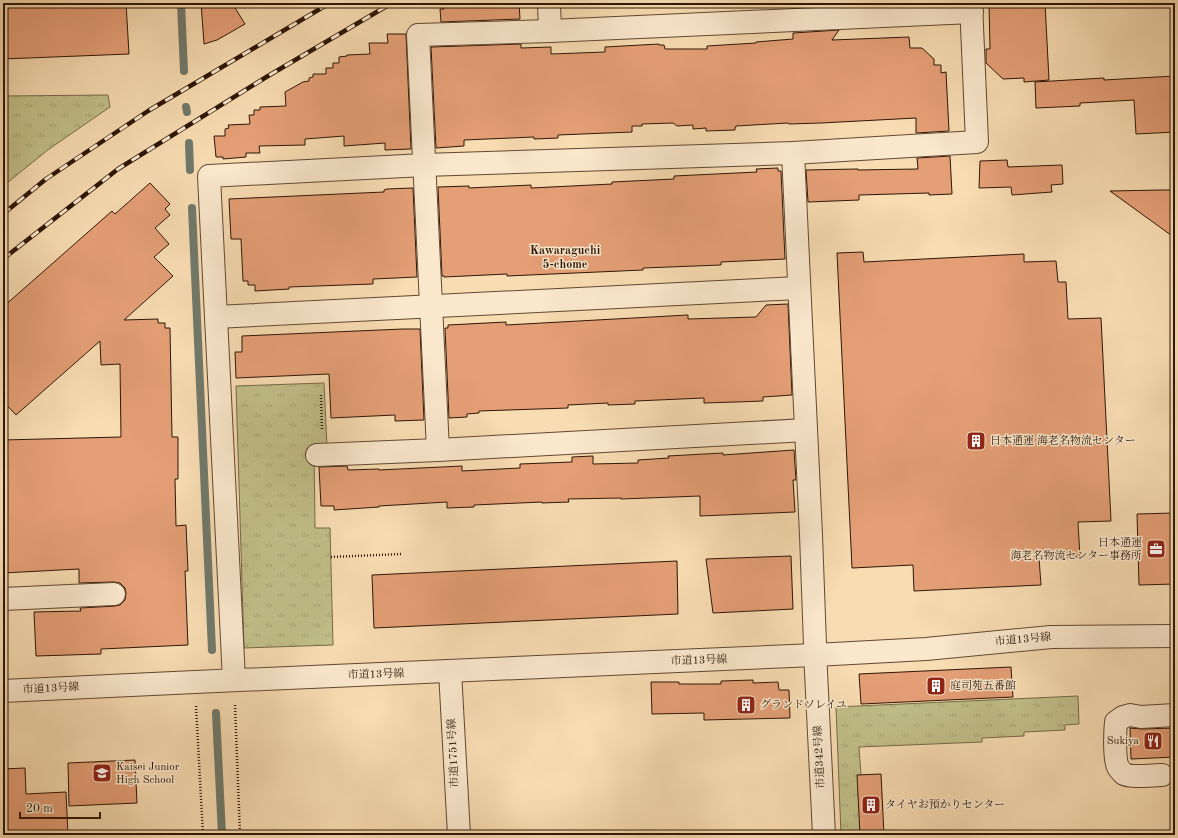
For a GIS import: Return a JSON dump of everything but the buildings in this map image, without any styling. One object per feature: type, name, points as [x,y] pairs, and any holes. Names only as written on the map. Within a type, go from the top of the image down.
[{"type":"street","points":[[549,3],[550,31]]},
{"type":"street","points":[[228,680],[216,317],[209,176],[424,165],[793,154],[978,142],[972,7],[550,31],[418,35],[424,165],[438,450]]},
{"type":"street","name":"市道342号線","points":[[793,154],[824,835]]},
{"type":"street","points":[[216,317],[799,288]]},
{"type":"street","points":[[320,455],[806,430]]},
{"type":"street","points":[[3,599],[114,594]]},
{"type":"street","name":"市道13号線","points":[[3,691],[228,680],[815,656],[926,649],[1051,637],[1175,636]]},
{"type":"street","name":"市道1751号線","points":[[450,671],[459,835]]},
{"type":"street","points":[[1162,775],[1124,774],[1118,768],[1116,761],[1116,722],[1123,716],[1130,715],[1141,717],[1175,715]]},
{"type":"path","points":[[320,455],[321,395]]},
{"type":"path","points":[[331,557],[401,554]]},
{"type":"path","points":[[235,704],[240,835]]},
{"type":"path","points":[[196,705],[203,835]]},
{"type":"green space","points":[[108,95],[110,107],[49,149],[3,186],[3,96]]},
{"type":"green space","points":[[324,383],[327,447],[314,448],[315,528],[330,528],[333,645],[244,648],[236,386]]},
{"type":"green space","points":[[1078,696],[1079,724],[1065,725],[1065,730],[1024,732],[1024,736],[982,738],[982,742],[859,747],[861,775],[860,835],[841,835],[836,707]]},
{"type":"waterway","points":[[181,3],[184,71]]},
{"type":"waterway","points":[[186,107],[187,112]]},
{"type":"waterway","points":[[189,143],[190,170]]},
{"type":"waterway","points":[[192,208],[212,650]]},
{"type":"waterway","points":[[216,713],[222,835]]},
{"type":"railway","points":[[3,214],[46,179],[148,111],[330,3]]},
{"type":"railway","points":[[3,259],[118,169],[268,76],[392,3]]},
{"type":"place","name":"日本通運 海老名物流センター","points":[[976,441]]},
{"type":"place","name":"日本通運 海老名物流センター事務所","points":[[1156,549]]},
{"type":"place","name":"庭司苑五番館","points":[[936,686]]},
{"type":"place","name":"グランドソレイユ","points":[[746,705]]},
{"type":"place","name":"Sukiya","points":[[1153,741]]},
{"type":"place","name":"Kaisei Junior High School","points":[[102,773]]},
{"type":"place","name":"タイヤお預かりセンター","points":[[871,805]]},
{"type":"district","name":"Kawaraguchi 5-chome","points":[[565,258]]}]
